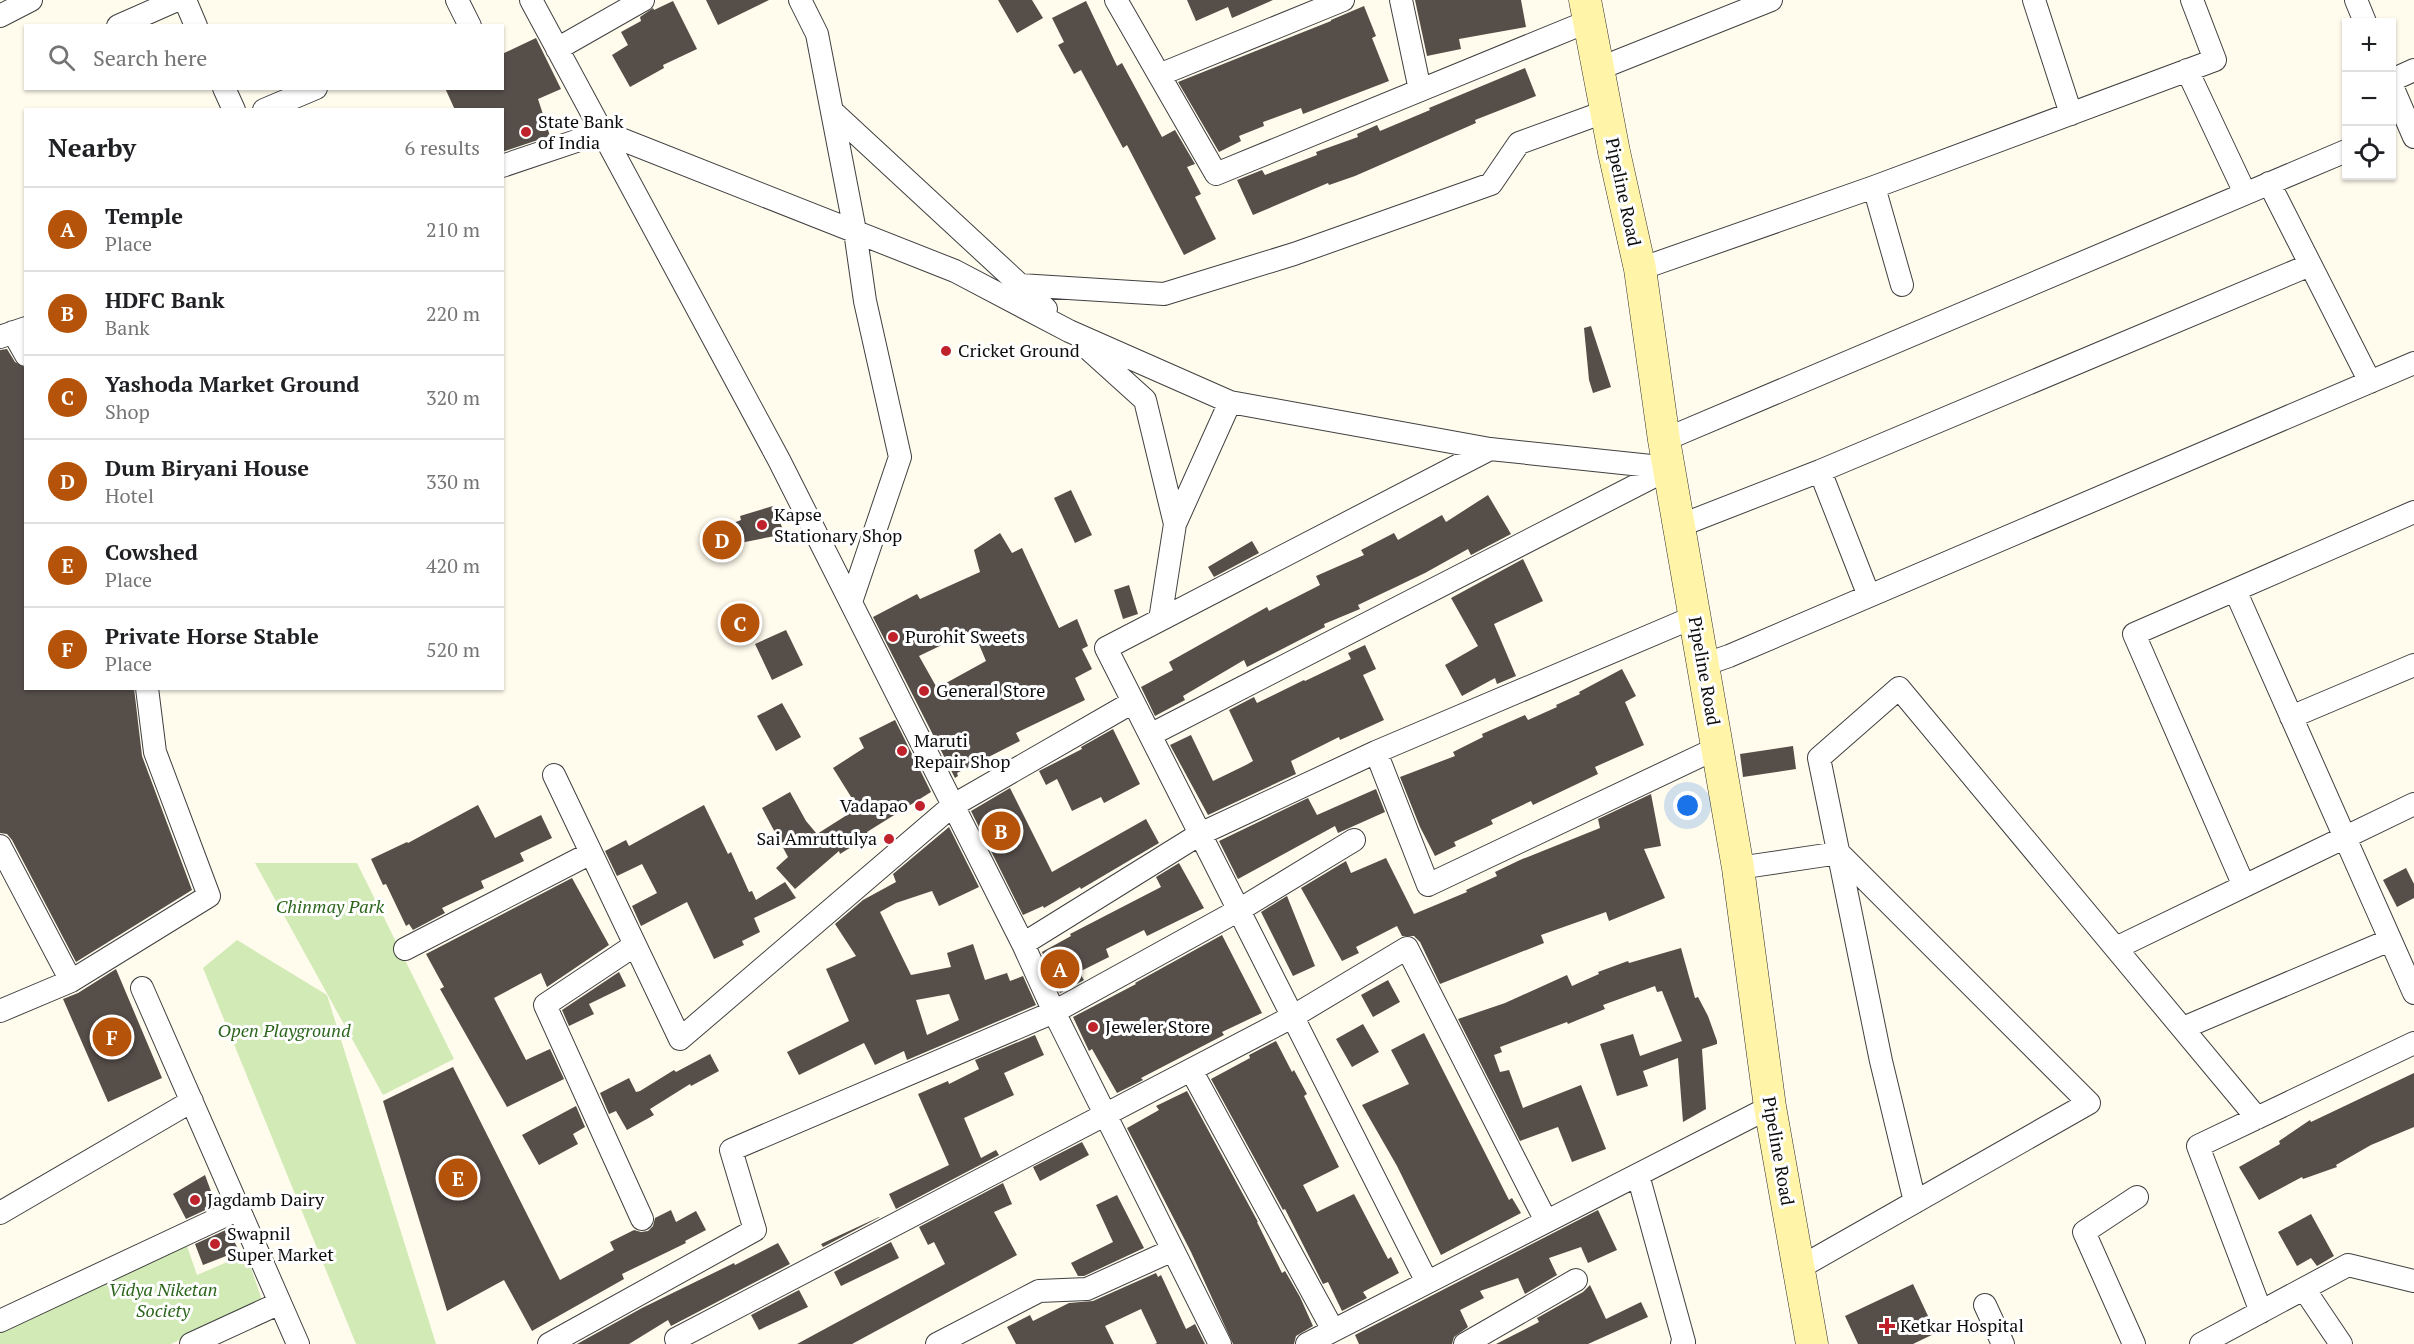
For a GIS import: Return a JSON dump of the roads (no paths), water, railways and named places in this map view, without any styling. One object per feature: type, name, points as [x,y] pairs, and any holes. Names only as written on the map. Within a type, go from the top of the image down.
[{"type":"main road","name":"Pipeline Road","points":[[1587,10],[1640,269],[1678,526],[1738,868],[1770,1107],[1812,1344]]},
{"type":"street","points":[[0,16],[31,0]]},
{"type":"street","points":[[123,24],[177,0]]},
{"type":"street","points":[[185,0],[195,24]]},
{"type":"street","points":[[458,0],[469,24]]},
{"type":"street","points":[[531,0],[779,460],[1023,944],[1054,1012],[1220,1344]]},
{"type":"street","points":[[557,49],[643,0]]},
{"type":"street","points":[[800,0],[817,34],[855,231],[865,301],[900,457],[851,602]]},
{"type":"street","points":[[1116,0],[1216,174],[1420,90],[1587,10]]},
{"type":"street","points":[[1159,75],[1343,0]]},
{"type":"street","points":[[1401,0],[1420,90]]},
{"type":"street","points":[[1598,69],[1771,0]]},
{"type":"street","points":[[2034,0],[2072,114]]},
{"type":"street","points":[[1640,269],[1874,188],[2215,60],[2192,0]]},
{"type":"street","points":[[2356,0],[2363,18]]},
{"type":"street","points":[[2187,70],[2245,193]]},
{"type":"street","points":[[2396,78],[2414,70]]},
{"type":"street","points":[[225,90],[233,108]]},
{"type":"street","points":[[269,108],[311,90]]},
{"type":"street","points":[[2396,104],[2404,132]]},
{"type":"street","points":[[832,111],[1145,400],[1175,524]]},
{"type":"street","points":[[1020,285],[1164,294],[1294,254],[1491,184],[1519,143],[1607,111]]},
{"type":"street","points":[[504,165],[603,132],[956,271],[1069,331],[1230,402],[1490,448],[1667,454]]},
{"type":"street","points":[[1150,735],[1667,454],[2245,193],[2342,153]]},
{"type":"street","points":[[2269,183],[2370,382]]},
{"type":"street","points":[[1874,188],[1902,285]]},
{"type":"street","points":[[1678,526],[1820,471],[2310,265]]},
{"type":"street","points":[[13,332],[24,351]]},
{"type":"street","points":[[1703,665],[1729,656],[2414,363]]},
{"type":"street","points":[[1160,620],[1175,524],[1230,402]]},
{"type":"street","points":[[1427,1282],[1106,648],[1490,448]]},
{"type":"street","points":[[1820,471],[1869,596]]},
{"type":"street","points":[[2244,886],[2134,634],[2414,512]]},
{"type":"street","points":[[2235,590],[2414,993]]},
{"type":"street","points":[[1023,944],[1200,834],[1376,752],[1694,617]]},
{"type":"street","points":[[2291,717],[2414,666]]},
{"type":"street","points":[[1915,1202],[1881,1061],[1820,758],[1899,688],[2257,1118]]},
{"type":"street","points":[[0,1011],[71,981],[208,896],[155,752],[147,690]]},
{"type":"street","points":[[554,776],[680,1039],[952,806],[1133,702]]},
{"type":"street","points":[[1376,752],[1428,885],[1718,748]]},
{"type":"street","points":[[2116,948],[2414,804]]},
{"type":"street","points":[[549,1344],[755,1230],[731,1150],[1054,1012],[1239,910],[1354,840]]},
{"type":"street","points":[[0,846],[71,981]]},
{"type":"street","points":[[405,949],[591,853]]},
{"type":"street","points":[[1738,868],[1839,853]]},
{"type":"street","points":[[1799,1268],[2090,1102],[1839,853]]},
{"type":"street","points":[[2183,1028],[2390,940]]},
{"type":"street","points":[[635,945],[545,1005],[642,1220]]},
{"type":"street","points":[[676,1339],[1292,1017],[1407,948],[1546,1221]]},
{"type":"street","points":[[142,988],[298,1344]]},
{"type":"street","points":[[2261,1312],[2198,1146],[2414,1043]]},
{"type":"street","points":[[1191,1070],[1333,1330]]},
{"type":"street","points":[[0,1213],[192,1101]]},
{"type":"street","points":[[1306,1344],[1770,1107]]},
{"type":"street","points":[[1638,1174],[1684,1341],[1682,1344]]},
{"type":"street","points":[[2134,1344],[2084,1232],[2137,1197]]},
{"type":"street","points":[[0,1321],[239,1209]]},
{"type":"street","points":[[937,1344],[1039,1291],[1087,1289],[1173,1250]]},
{"type":"street","points":[[2202,1344],[2348,1265],[2414,1281]]},
{"type":"street","points":[[1465,1344],[1576,1280]]},
{"type":"street","points":[[2304,1289],[2341,1344]]},
{"type":"street","points":[[191,1344],[280,1303]]},
{"type":"street","points":[[1985,1305],[2003,1344]]},
{"type":"place","name":"State Bank of India","points":[[526,132]]},
{"type":"place","name":"Cricket Ground","points":[[946,351]]},
{"type":"place","name":"Kapse Stationary Shop","points":[[762,525]]},
{"type":"place","name":"Dum Biryani House","points":[[722,540]]},
{"type":"place","name":"Yashoda Market Ground","points":[[740,623]]},
{"type":"place","name":"Purohit Sweets","points":[[893,637]]},
{"type":"place","name":"General Store","points":[[924,691]]},
{"type":"place","name":"Maruti Repair Shop","points":[[902,751]]},
{"type":"place","name":"Vadapao","points":[[920,806]]},
{"type":"place","name":"HDFC Bank","points":[[1001,831]]},
{"type":"place","name":"Sai Amruttulya","points":[[889,839]]},
{"type":"place","name":"Temple","points":[[1060,969]]},
{"type":"place","name":"Jeweler Store","points":[[1093,1027]]},
{"type":"place","name":"Private Horse Stable","points":[[112,1037]]},
{"type":"place","name":"Cowshed","points":[[458,1178]]},
{"type":"place","name":"Jagdamb Dairy","points":[[195,1200]]},
{"type":"place","name":"Swapnil Super Market","points":[[215,1244]]},
{"type":"place","name":"Ketkar Hospital","points":[[1887,1326]]},
{"type":"park label","name":"Chinmay Park","points":[[330,907]]},
{"type":"park label","name":"Open Playground","points":[[284,1031]]},
{"type":"park label","name":"Vidya Niketan Society","points":[[163,1300]]}]
